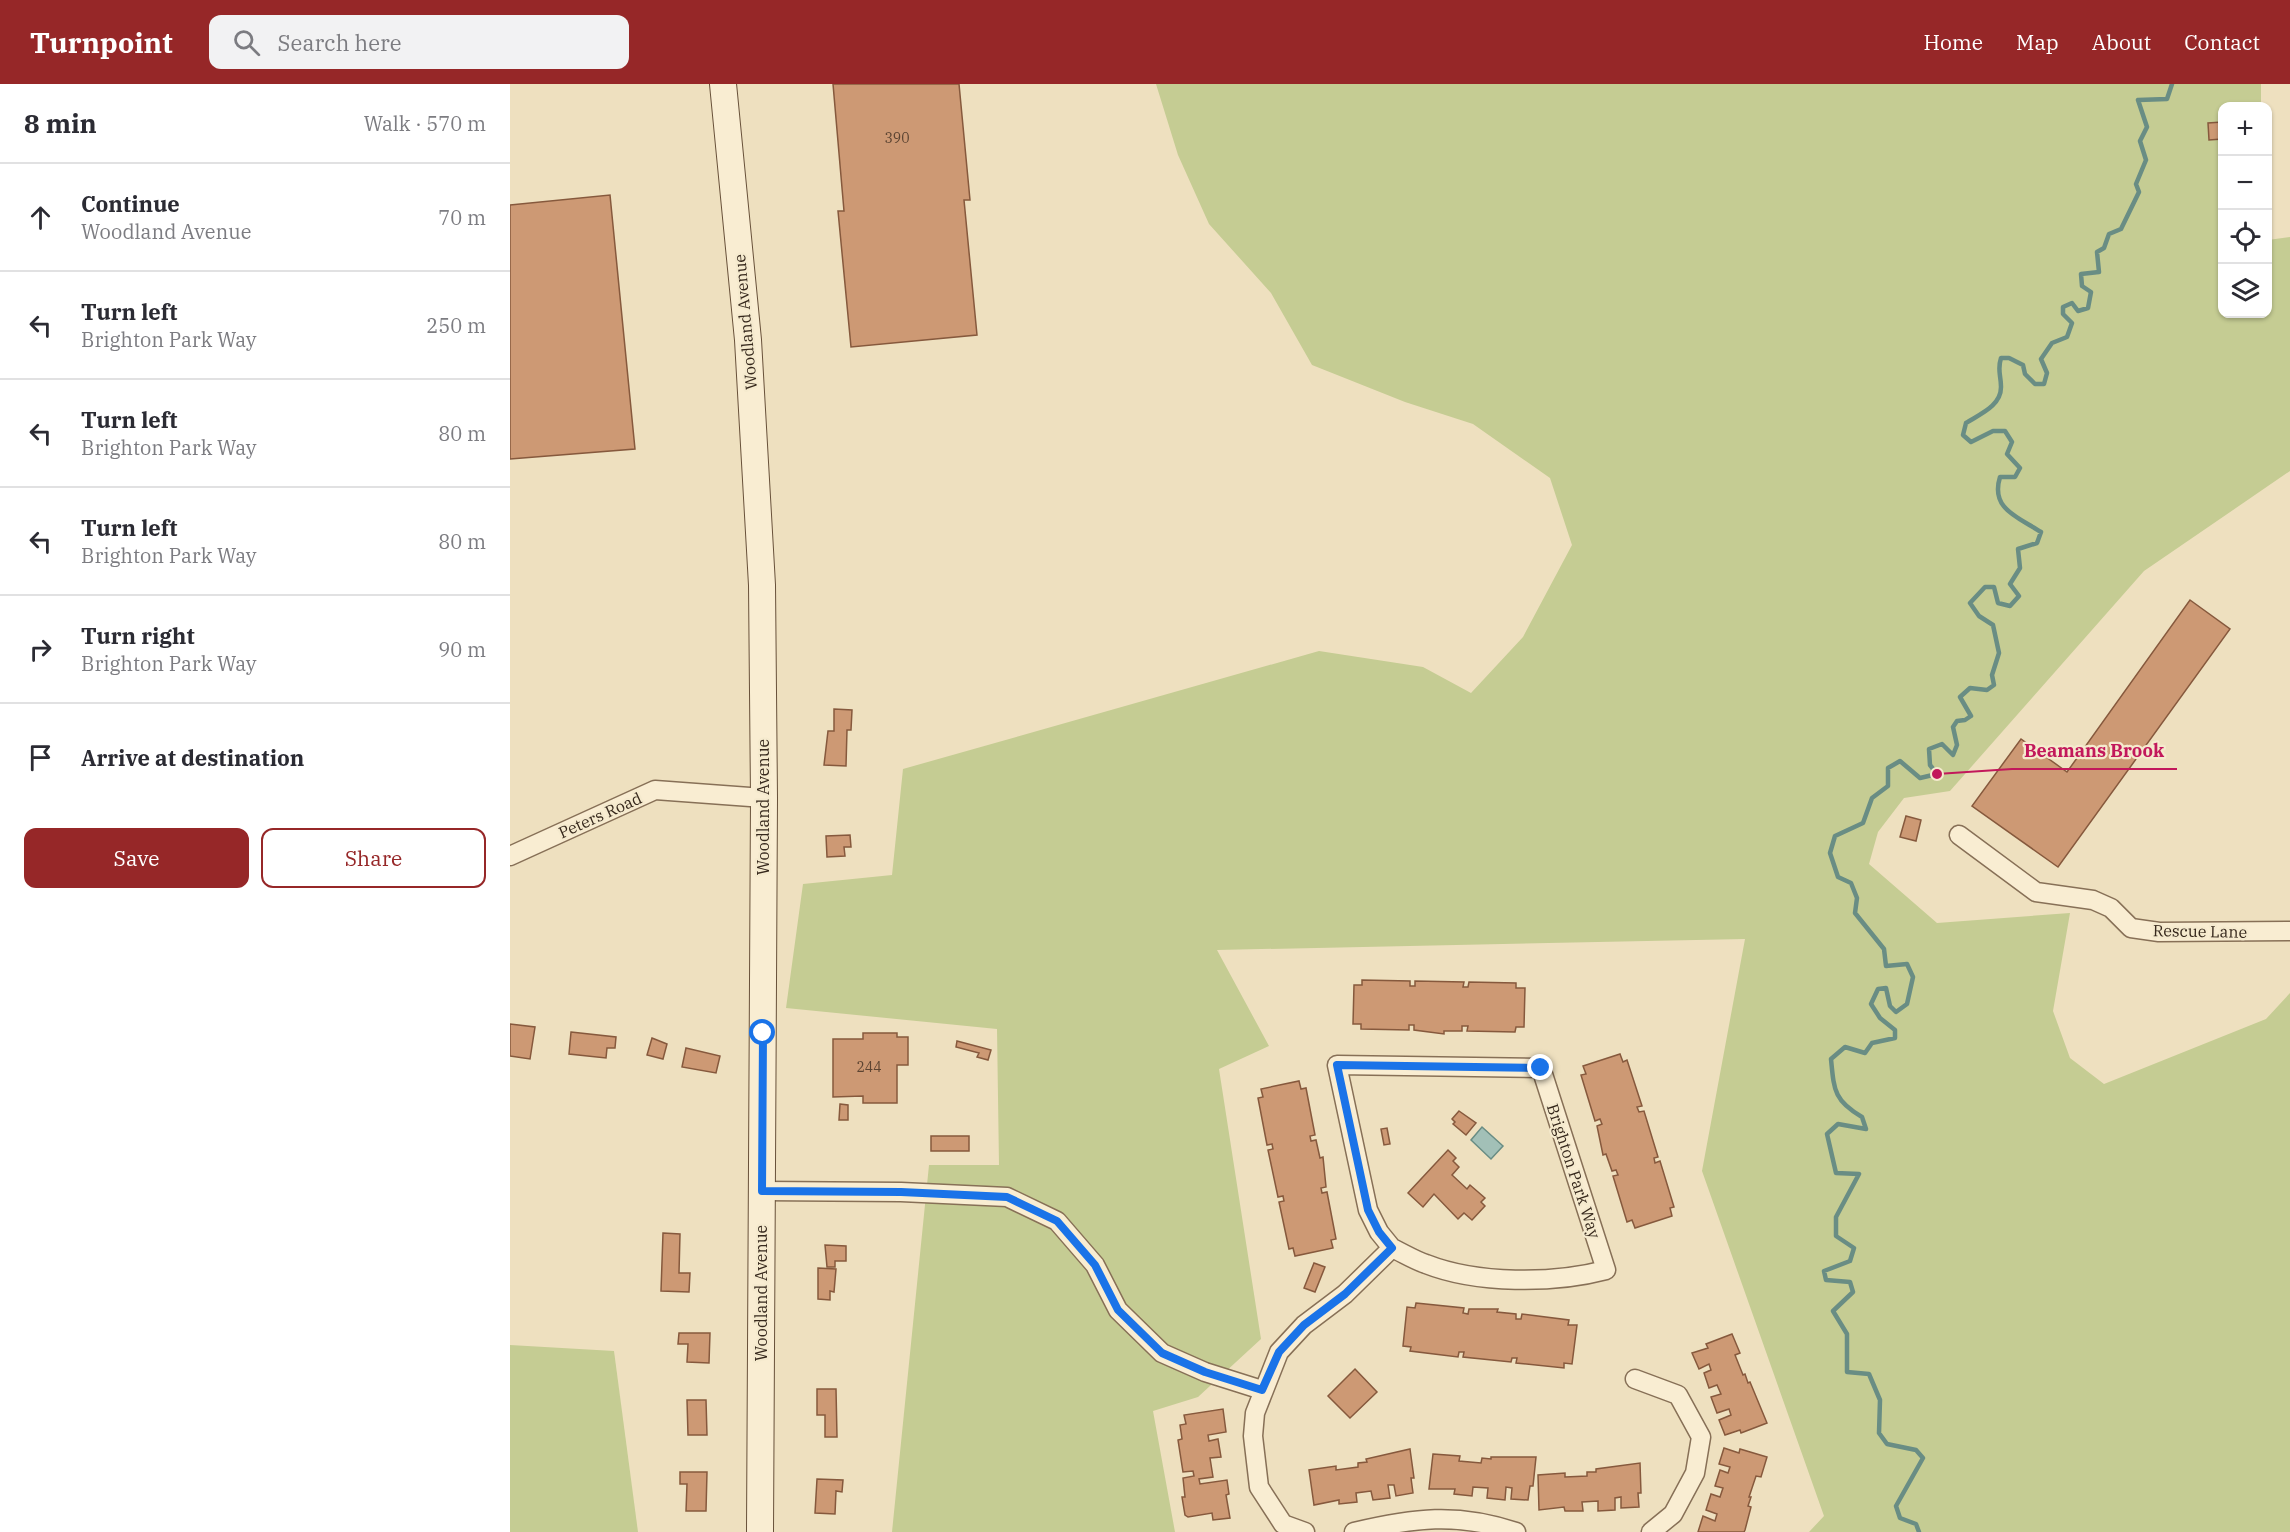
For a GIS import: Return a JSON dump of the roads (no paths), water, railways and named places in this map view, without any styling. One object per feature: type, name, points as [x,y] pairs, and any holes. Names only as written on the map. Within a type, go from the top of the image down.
[{"type":"street","name":"Woodland Avenue","points":[[723,84],[748,340],[762,585],[764,798],[760,1532]]},
{"type":"street","name":"Peters Road","points":[[510,856],[655,790],[764,798]]},
{"type":"street","name":"Rescue Lane","points":[[1959,835],[2037,892],[2093,900],[2111,908],[2131,928],[2159,932],[2290,931]]},
{"type":"street","name":"Brighton Park Way","points":[[1337,1065],[1541,1068],[1606,1270],[1572,1279],[1537,1281],[1492,1277],[1453,1272],[1426,1264],[1392,1248],[1379,1232],[1368,1210],[1337,1065]]},
{"type":"street","points":[[762,1191],[901,1192],[1007,1197],[1057,1221],[1095,1265],[1118,1310],[1162,1353],[1205,1372],[1262,1390]]},
{"type":"street","points":[[1305,1532],[1283,1524],[1259,1487],[1253,1436],[1255,1413],[1262,1390],[1279,1352],[1304,1325],[1345,1294],[1392,1248]]},
{"type":"street","points":[[1635,1379],[1678,1395],[1701,1437],[1695,1473],[1673,1514],[1651,1532]]},
{"type":"street","points":[[1354,1532],[1429,1518],[1464,1519],[1516,1532]]},
{"type":"water","points":[[1482,1127],[1503,1146],[1491,1159],[1471,1140]]},
{"type":"waterway","points":[[1919,1532],[1916,1524],[1900,1518],[1896,1506],[1923,1458],[1916,1450],[1887,1444],[1879,1433],[1880,1400],[1869,1374],[1847,1372],[1847,1334],[1833,1311],[1853,1292],[1850,1282],[1826,1280],[1824,1271],[1850,1261],[1854,1248],[1836,1236],[1836,1217],[1859,1174],[1836,1173],[1827,1134],[1838,1124],[1866,1129],[1862,1117],[1846,1106],[1837,1094],[1831,1059],[1845,1047],[1865,1053],[1872,1043],[1895,1038],[1895,1030],[1880,1018],[1871,1004],[1878,989],[1886,988],[1890,1006],[1896,1012],[1907,1004],[1913,977],[1907,964],[1886,966],[1884,949],[1855,913],[1857,898],[1851,883],[1838,877],[1830,853],[1835,836],[1863,823],[1872,798],[1888,786],[1888,768],[1900,761],[1920,778],[1937,774],[1930,765],[1929,749],[1942,744],[1953,755],[1957,745],[1953,727],[1957,721],[1971,716],[1960,697],[1970,688],[1987,690],[1994,685],[1992,675],[1999,653],[1993,625],[1979,616],[1970,603],[1985,587],[1994,587],[1998,603],[2010,606],[2019,596],[2010,584],[2020,568],[2018,549],[2037,543],[2041,532],[2008,511],[1999,497],[2000,477],[2015,477],[2020,468],[2007,454],[2012,442],[2005,431],[1993,431],[1971,442],[1963,435],[1966,423],[1989,409],[1998,399],[2001,387],[1999,369],[2001,358],[2009,358],[2023,365],[2025,374],[2035,384],[2044,384],[2047,373],[2041,359],[2052,343],[2067,337],[2072,323],[2063,314],[2063,307],[2072,303],[2078,311],[2088,308],[2091,292],[2082,286],[2081,274],[2099,272],[2097,252],[2104,248],[2109,234],[2121,229],[2139,192],[2136,184],[2146,160],[2140,141],[2147,127],[2138,100],[2167,99],[2172,84]]},
{"type":"place","name":"Beamans Brook","points":[[1937,774]]}]
